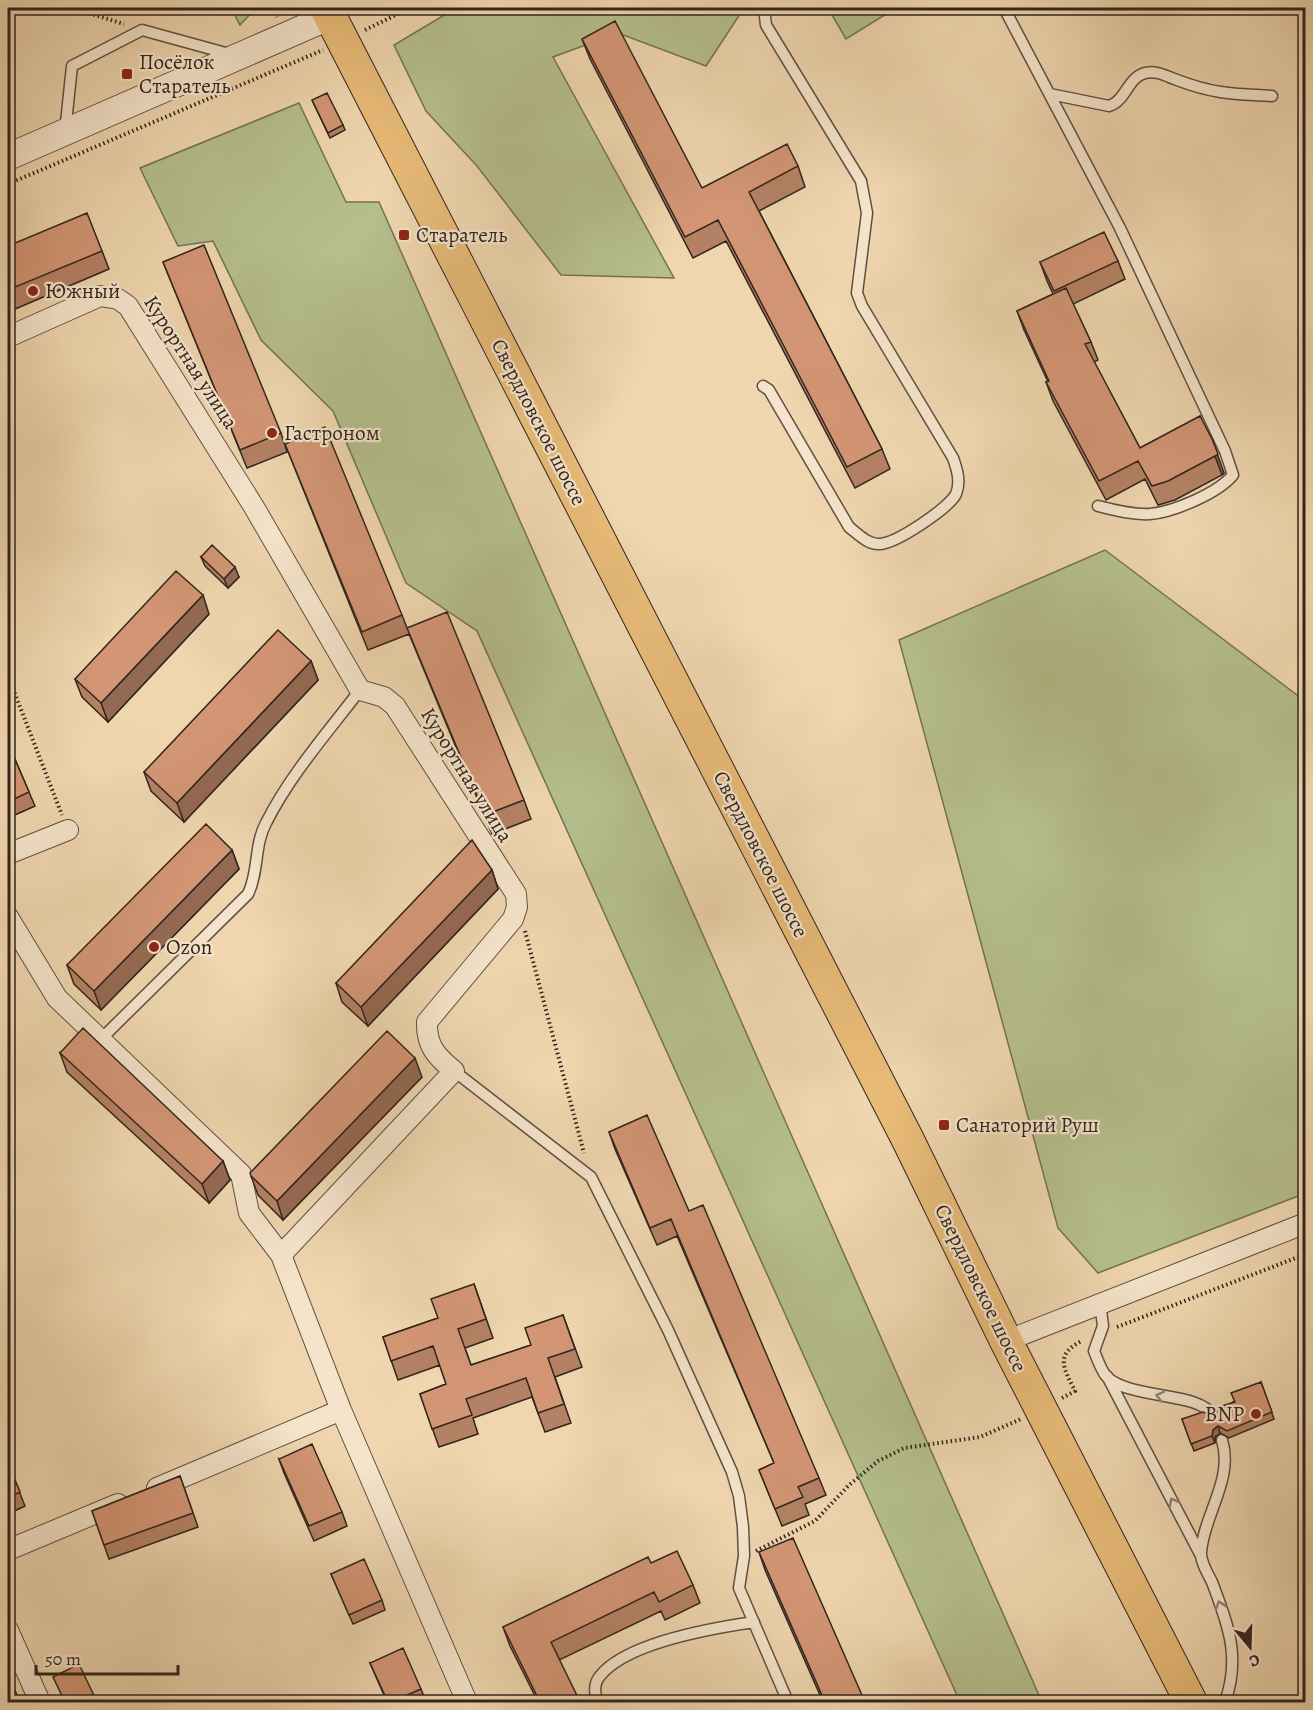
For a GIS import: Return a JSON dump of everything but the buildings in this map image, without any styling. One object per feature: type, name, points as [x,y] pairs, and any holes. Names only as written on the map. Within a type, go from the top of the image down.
[{"type":"main road","name":"Свердловское шоссе","points":[[337,18],[1191,1702]]},
{"type":"street","points":[[8,158],[239,56],[337,18]]},
{"type":"street","name":"Курортная улица","points":[[8,337],[100,296],[118,298],[128,306],[174,377],[360,690],[384,697],[395,706],[516,894]]},
{"type":"street","points":[[8,854],[68,830]]},
{"type":"street","points":[[281,1255],[454,1071],[435,1056],[427,1036],[427,1022],[513,919],[517,907],[516,894]]},
{"type":"street","points":[[8,917],[57,998],[241,1174],[249,1213],[281,1255],[341,1410],[467,1702]]},
{"type":"street","points":[[1006,1341],[1305,1223]]},
{"type":"street","points":[[8,1550],[341,1410]]},
{"type":"street","points":[[8,1630],[40,1702]]},
{"type":"lane","points":[[763,386],[769,390],[849,527],[866,541],[879,545],[891,542],[949,505],[957,492],[958,473],[953,458],[869,322],[858,293],[867,213],[861,181],[766,25],[764,8]]},
{"type":"lane","points":[[1004,8],[1120,228],[1225,451],[1233,475],[1223,487],[1166,511],[1149,514],[1098,506]]},
{"type":"lane","points":[[65,132],[72,66],[142,30],[239,56]]},
{"type":"lane","points":[[1050,94],[1109,106],[1118,103],[1136,77],[1158,72],[1218,94],[1272,96]]},
{"type":"lane","points":[[101,1039],[249,894],[253,885],[256,850],[265,824],[298,771],[360,690]]},
{"type":"lane","points":[[454,1071],[591,1177],[668,1330],[732,1472],[739,1496],[743,1527],[744,1556],[739,1588],[788,1702]]},
{"type":"lane","points":[[1100,1303],[1103,1326],[1094,1351],[1200,1554],[1231,1638],[1235,1664],[1225,1702]]},
{"type":"lane","points":[[1107,1377],[1136,1390],[1201,1404],[1213,1416]]},
{"type":"lane","points":[[1200,1554],[1223,1476],[1227,1455],[1222,1440]]},
{"type":"lane","points":[[597,1702],[594,1690],[598,1678],[612,1664],[677,1638],[714,1628],[754,1622]]},
{"type":"path","points":[[72,8],[142,30]]},
{"type":"path","points":[[8,184],[337,18],[410,8]]},
{"type":"path","points":[[8,676],[68,830]]},
{"type":"path","points":[[516,894],[591,1177]]},
{"type":"green space","points":[[231,8],[256,8],[240,25]]},
{"type":"green space","points":[[456,8],[744,8],[706,66],[618,33],[553,57],[674,278],[561,275],[477,166],[426,111],[394,45]]},
{"type":"green space","points":[[828,8],[896,8],[846,39]]},
{"type":"green space","points":[[299,103],[346,202],[379,202],[1042,1702],[960,1702],[477,631],[406,583],[333,411],[261,340],[213,241],[178,246],[140,168]]},
{"type":"green space","points":[[1105,550],[1305,701],[1306,1193],[1098,1273],[1058,1228],[899,640]]},
{"type":"place","name":"Посёлок Старатель","points":[[127,74]]},
{"type":"place","name":"Старатель","points":[[404,235]]},
{"type":"place","name":"Южный","points":[[33,291]]},
{"type":"place","name":"Гастроном","points":[[272,433]]},
{"type":"place","name":"Ozon","points":[[154,947]]},
{"type":"place","name":"Санаторий Руш","points":[[944,1125]]},
{"type":"place","name":"BNP","points":[[1256,1414]]}]
